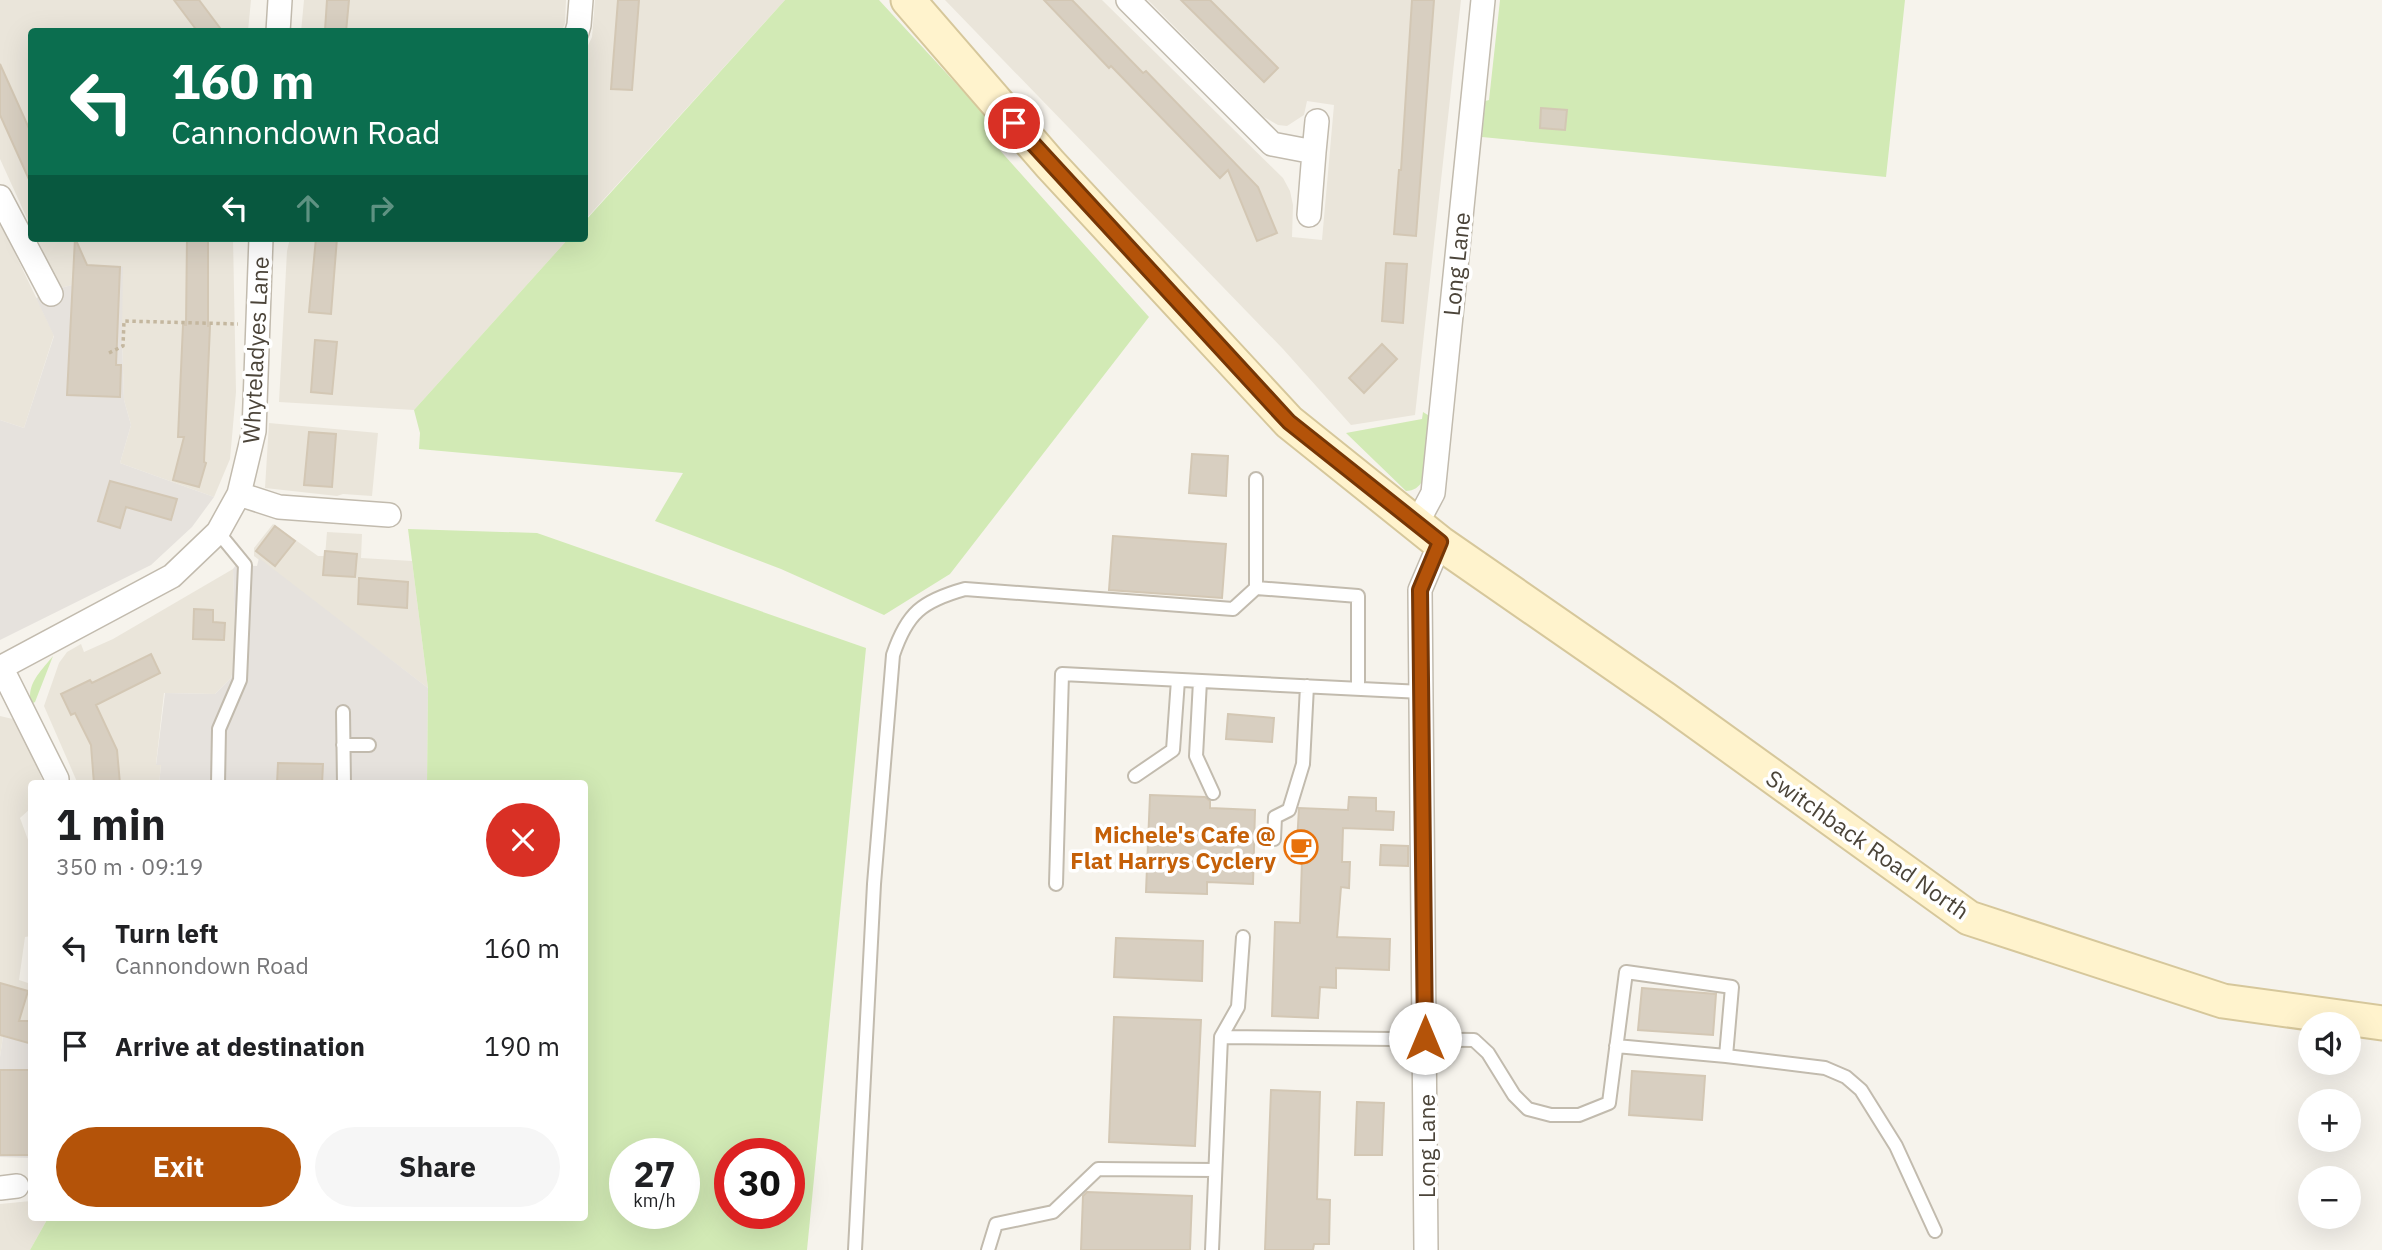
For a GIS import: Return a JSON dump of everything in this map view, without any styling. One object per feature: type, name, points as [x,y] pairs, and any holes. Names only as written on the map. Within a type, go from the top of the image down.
[{"type":"main road","name":"Switchback Road North","points":[[908,0],[1050,164],[1289,422],[1428,534],[1665,699],[1969,918],[2223,1001],[2382,1023]]},
{"type":"street","points":[[278,28],[280,0]]},
{"type":"street","points":[[578,28],[581,0]]},
{"type":"street","points":[[1128,0],[1272,144],[1314,152]]},
{"type":"street","name":"Long Lane","points":[[1426,1250],[1420,590],[1433,492],[1483,0]]},
{"type":"street","points":[[1309,215],[1317,121]]},
{"type":"street","points":[[0,197],[51,294]]},
{"type":"street","name":"Whyteladyes Lane","points":[[1,668],[172,576],[218,532],[239,494],[254,431],[261,242]]},
{"type":"street","points":[[239,494],[279,507],[389,515]]},
{"type":"street","points":[[1,668],[57,780]]},
{"type":"lane","points":[[1256,479],[1256,588]]},
{"type":"lane","points":[[218,532],[245,565],[240,680],[219,729],[218,780]]},
{"type":"lane","points":[[855,1250],[874,884],[893,655],[901,630],[918,610],[937,597],[965,589],[1233,609],[1256,588],[1358,596],[1358,689]]},
{"type":"lane","points":[[1056,884],[1062,674],[1422,692]]},
{"type":"lane","points":[[1135,776],[1173,750],[1178,680]]},
{"type":"lane","points":[[1200,681],[1196,756],[1213,793]]},
{"type":"lane","points":[[1274,838],[1275,817],[1289,810],[1303,764],[1307,686]]},
{"type":"lane","points":[[343,712],[344,780]]},
{"type":"lane","points":[[343,744],[369,745]]},
{"type":"lane","points":[[1212,1250],[1221,1037],[1238,1007],[1243,937]]},
{"type":"lane","points":[[1221,1037],[1474,1040],[1488,1053],[1514,1095],[1528,1109],[1551,1115],[1580,1115],[1598,1110],[1609,1103],[1626,972],[1732,987],[1726,1056]]},
{"type":"lane","points":[[1616,1046],[1825,1068],[1846,1077],[1861,1090],[1886,1129],[1910,1174],[1934,1231]]},
{"type":"lane","points":[[988,1250],[996,1224],[1053,1212],[1098,1169],[1215,1170]]},
{"type":"path","points":[[109,353],[123,346],[124,321],[258,324]]},
{"type":"shaded area","points":[[0,0],[251,0],[248,28],[28,28],[28,220],[0,159]]},
{"type":"shaded area","points":[[304,0],[566,0],[563,28],[301,28]]},
{"type":"shaded area","points":[[595,0],[785,0],[588,217],[588,46],[592,37]]},
{"type":"shaded area","points":[[945,0],[1102,0],[1283,178],[1293,205],[1292,237],[1322,240],[1334,105],[1307,101],[1304,115],[1287,126],[1278,125],[1264,117],[1148,0],[1461,0],[1415,415],[1351,425],[1283,349]]},
{"type":"shaded area","points":[[0,222],[54,335],[24,428],[0,420]]},
{"type":"shaded area","points":[[39,242],[233,242],[236,392],[230,459],[214,497],[120,463],[131,425],[124,400],[122,337],[85,282],[60,288]]},
{"type":"shaded area","points":[[289,242],[565,242],[414,410],[279,402]]},
{"type":"shaded area","points":[[86,265],[123,267],[124,400],[131,425],[120,463],[214,497],[192,527],[151,565],[0,640],[0,420],[24,428],[54,336],[36,298],[84,282]]},
{"type":"shaded area","points":[[269,423],[378,433],[372,496],[337,496],[265,488]]},
{"type":"shaded area","points":[[273,524],[318,556],[325,556],[327,532],[362,534],[361,558],[412,561],[428,688],[254,556],[254,548]]},
{"type":"shaded area","points":[[259,558],[428,688],[427,780],[159,780],[161,765],[156,765],[165,693],[215,694],[231,678],[236,661],[233,569],[236,565],[257,566]]},
{"type":"shaded area","points":[[233,569],[236,661],[231,678],[215,694],[164,693],[156,764],[161,765],[159,780],[76,780],[44,706],[59,663],[67,652],[81,644],[84,652],[113,639]]},
{"type":"shaded area","points":[[0,716],[17,720],[42,780],[28,780],[28,811],[20,818],[28,840],[28,936],[25,937],[19,980],[28,983],[28,1043],[3,1036],[0,1057]]},
{"type":"shaded area","points":[[3,1036],[28,1043],[28,1158],[0,1157],[0,1057]]},
{"type":"shaded area","points":[[28,1201],[28,1221],[46,1221],[30,1250],[0,1250],[0,1204]]},
{"type":"green space","points":[[785,0],[879,0],[996,127],[988,137],[1149,317],[950,574],[884,615],[781,569],[655,521],[683,473],[419,449],[420,433],[414,410],[565,242],[588,242],[588,218]]},
{"type":"green space","points":[[1500,0],[1905,0],[1886,177],[1482,137],[1485,101],[1489,100]]},
{"type":"green space","points":[[1423,412],[1431,417],[1423,480],[1416,488],[1406,491],[1346,433],[1422,419]]},
{"type":"green space","points":[[408,529],[537,533],[866,648],[807,1250],[30,1250],[46,1221],[588,1221],[588,780],[427,780],[428,688]]},
{"type":"green space","points":[[53,656],[35,702],[31,704],[33,684]]},
{"type":"building","points":[[174,0],[199,0],[220,28],[195,28]]},
{"type":"building","points":[[327,0],[349,0],[346,28],[325,28]]},
{"type":"building","points":[[618,0],[639,0],[632,90],[611,89]]},
{"type":"building","points":[[1044,0],[1072,0],[1143,73],[1146,71],[1258,187],[1277,233],[1257,241],[1228,170],[1220,178]]},
{"type":"building","points":[[1181,0],[1210,0],[1278,68],[1264,82]]},
{"type":"building","points":[[1412,0],[1434,0],[1416,236],[1394,234]]},
{"type":"building","points":[[0,64],[28,126],[28,177],[0,115]]},
{"type":"building","points":[[1541,108],[1567,110],[1565,130],[1540,128]]},
{"type":"building","points":[[77,242],[87,265],[120,267],[116,365],[121,365],[120,397],[67,395]]},
{"type":"building","points":[[187,242],[208,242],[210,326],[206,463],[199,487],[173,480],[184,437],[178,437],[183,325],[186,325]]},
{"type":"building","points":[[316,242],[337,242],[331,314],[309,312]]},
{"type":"building","points":[[1386,263],[1407,264],[1403,323],[1382,321]]},
{"type":"building","points":[[315,340],[337,342],[332,394],[311,392]]},
{"type":"building","points":[[1382,344],[1397,359],[1364,393],[1349,378]]},
{"type":"building","points":[[309,432],[336,434],[332,487],[304,485]]},
{"type":"building","points":[[1192,454],[1228,456],[1226,496],[1189,493]]},
{"type":"building","points":[[110,481],[177,499],[171,520],[126,507],[120,528],[98,521]]},
{"type":"building","points":[[275,526],[295,541],[275,566],[256,551]]},
{"type":"building","points":[[1113,536],[1226,544],[1222,598],[1109,590]]},
{"type":"building","points":[[325,551],[357,554],[355,577],[323,575]]},
{"type":"building","points":[[359,578],[408,582],[407,608],[358,604]]},
{"type":"building","points":[[194,609],[213,610],[213,622],[225,623],[224,640],[193,639]]},
{"type":"building","points":[[151,654],[160,673],[96,705],[117,750],[120,780],[94,780],[91,745],[75,713],[71,715],[61,694],[90,680],[92,683]]},
{"type":"building","points":[[1228,714],[1274,718],[1272,742],[1226,739]]},
{"type":"building","points":[[278,763],[323,764],[322,780],[277,780]]},
{"type":"building","points":[[1150,795],[1205,797],[1210,801],[1210,808],[1255,810],[1253,884],[1207,882],[1207,894],[1146,892]]},
{"type":"building","points":[[1349,797],[1376,798],[1376,811],[1394,812],[1393,830],[1343,828],[1342,862],[1350,862],[1349,888],[1341,887],[1337,937],[1390,939],[1389,970],[1336,968],[1336,988],[1320,987],[1318,1018],[1272,1016],[1275,922],[1300,923],[1302,861],[1296,861],[1299,808],[1348,810]]},
{"type":"building","points":[[1381,845],[1408,846],[1408,866],[1380,865]]},
{"type":"building","points":[[1116,938],[1203,941],[1202,981],[1114,977]]},
{"type":"building","points":[[0,983],[28,991],[19,1021],[28,1021],[28,1043],[0,1035]]},
{"type":"building","points":[[1642,988],[1716,994],[1713,1035],[1638,1030]]},
{"type":"building","points":[[1114,1017],[1201,1020],[1195,1146],[1109,1142]]},
{"type":"building","points":[[0,1070],[28,1070],[28,1155],[0,1155]]},
{"type":"building","points":[[1632,1071],[1705,1076],[1702,1120],[1629,1115]]},
{"type":"building","points":[[1271,1090],[1320,1092],[1317,1199],[1330,1200],[1329,1244],[1314,1244],[1313,1250],[1265,1250]]},
{"type":"building","points":[[1357,1102],[1384,1103],[1382,1155],[1355,1155]]},
{"type":"building","points":[[1087,1192],[1192,1196],[1190,1250],[1081,1250],[1083,1196]]},
{"type":"place","name":"Michele's Cafe @ Flat Harrys Cyclery","points":[[1301,847]]},
{"type":"route","points":[[1014,123],[1289,422],[1440,542],[1420,590],[1425,1038]]}]
